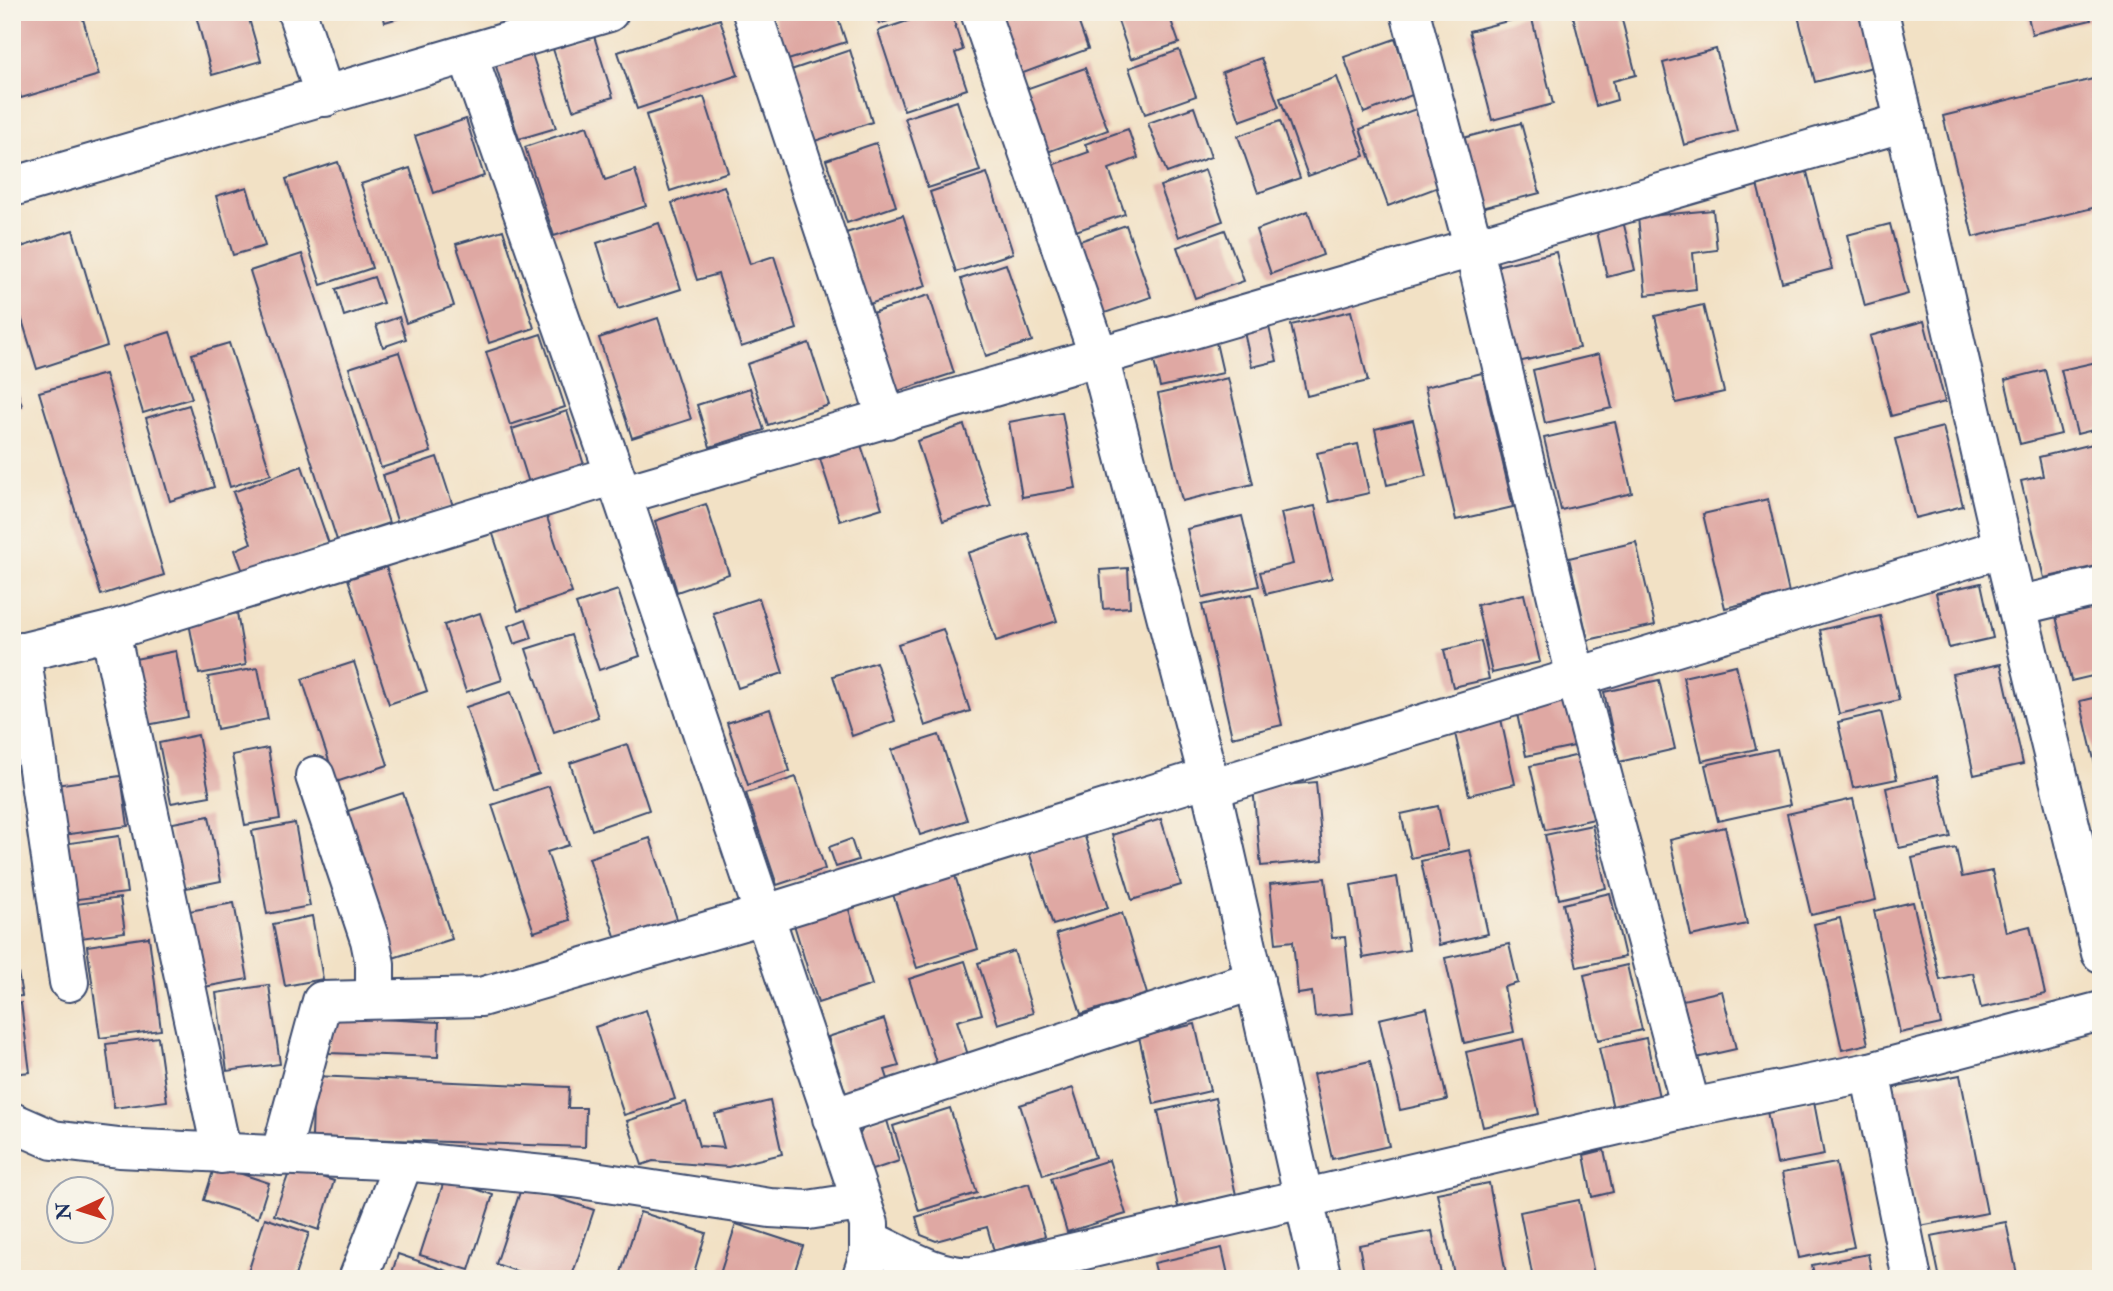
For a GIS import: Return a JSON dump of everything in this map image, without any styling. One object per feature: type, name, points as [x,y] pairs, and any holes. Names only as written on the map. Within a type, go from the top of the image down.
[{"type":"street","points":[[297,12],[325,97]]},
{"type":"street","points":[[12,187],[468,56],[609,12]]},
{"type":"street","points":[[752,12],[887,419]]},
{"type":"street","points":[[980,12],[1099,357],[1210,783],[1322,1279]]},
{"type":"street","points":[[1410,12],[1473,245],[1576,677],[1691,1108]]},
{"type":"street","points":[[1879,12],[2017,606],[2086,820],[2101,953]]},
{"type":"street","points":[[468,56],[618,485],[860,1202],[871,1241],[861,1279]]},
{"type":"street","points":[[69,982],[16,653],[110,631],[618,485],[887,419],[1473,245],[1905,122]]},
{"type":"street","points":[[280,1156],[322,1001],[481,997],[1576,677],[2003,548]]},
{"type":"street","points":[[2017,606],[2101,586]]},
{"type":"street","points":[[110,631],[222,1154]]},
{"type":"street","points":[[314,776],[370,940],[375,964],[375,999]]},
{"type":"street","points":[[832,1118],[1255,981]]},
{"type":"street","points":[[871,1241],[936,1270],[961,1277],[973,1276],[1691,1108],[1870,1072],[2101,1011]]},
{"type":"street","points":[[1870,1072],[1912,1279]]},
{"type":"street","points":[[12,1122],[53,1140],[119,1148],[404,1161],[575,1178],[771,1208],[808,1210],[860,1202]]},
{"type":"street","points":[[358,1279],[404,1161]]},
{"type":"building","points":[[12,12],[81,12],[99,75],[21,98],[12,69]]},
{"type":"building","points":[[195,12],[247,12],[261,61],[212,75]]},
{"type":"building","points":[[382,12],[416,12],[416,13],[385,22]]},
{"type":"building","points":[[772,12],[836,12],[846,42],[788,60]]},
{"type":"building","points":[[876,12],[913,12],[913,13],[879,24]]},
{"type":"building","points":[[934,12],[951,12],[963,50],[955,53],[967,89],[904,110],[878,31]]},
{"type":"building","points":[[1022,12],[1075,12],[1088,49],[1018,75],[999,20]]},
{"type":"building","points":[[1115,12],[1168,12],[1179,43],[1131,59]]},
{"type":"building","points":[[1572,12],[1620,12],[1636,75],[1613,81],[1617,100],[1596,106]]},
{"type":"building","points":[[1797,12],[1866,12],[1880,65],[1815,82]]},
{"type":"building","points":[[2027,12],[2089,12],[2091,20],[2032,34]]},
{"type":"building","points":[[1531,15],[1553,104],[1492,120],[1469,31]]},
{"type":"building","points":[[720,19],[738,75],[637,109],[618,52]]},
{"type":"building","points":[[594,36],[613,97],[573,110],[553,49]]},
{"type":"building","points":[[1395,39],[1415,94],[1364,113],[1344,57]]},
{"type":"building","points":[[530,48],[556,128],[519,139],[494,60]]},
{"type":"building","points":[[1716,49],[1737,131],[1684,145],[1663,63]]},
{"type":"building","points":[[850,50],[872,122],[815,141],[791,70]]},
{"type":"building","points":[[1179,50],[1196,96],[1145,114],[1129,68]]},
{"type":"building","points":[[1261,58],[1279,107],[1240,121],[1222,72]]},
{"type":"building","points":[[1085,68],[1108,130],[1042,154],[1020,91]]},
{"type":"building","points":[[1337,77],[1365,156],[1308,176],[1280,98]]},
{"type":"building","points":[[2101,77],[2101,206],[1973,237],[1943,116]]},
{"type":"building","points":[[704,97],[728,172],[670,191],[646,115]]},
{"type":"building","points":[[957,101],[980,171],[928,188],[905,118]]},
{"type":"building","points":[[1194,107],[1211,157],[1167,173],[1148,123]]},
{"type":"building","points":[[1416,109],[1444,185],[1388,206],[1360,129]]},
{"type":"building","points":[[466,119],[484,176],[434,193],[415,136]]},
{"type":"building","points":[[1280,121],[1300,178],[1258,193],[1238,136]]},
{"type":"building","points":[[1521,123],[1540,193],[1481,208],[1463,138]]},
{"type":"building","points":[[587,126],[605,180],[635,170],[646,206],[554,236],[525,147]]},
{"type":"building","points":[[1128,129],[1138,158],[1109,169],[1125,214],[1073,232],[1049,166],[1089,152],[1085,144]]},
{"type":"building","points":[[876,143],[896,206],[847,223],[826,160]]},
{"type":"building","points":[[338,162],[372,268],[321,285],[286,179]]},
{"type":"building","points":[[410,168],[454,306],[406,323],[361,184]]},
{"type":"building","points":[[1205,170],[1223,221],[1179,237],[1160,186]]},
{"type":"building","points":[[1807,172],[1832,269],[1782,282],[1757,184]]},
{"type":"building","points":[[987,173],[1013,253],[956,272],[930,192]]},
{"type":"building","points":[[724,186],[750,264],[774,256],[797,329],[741,347],[718,274],[697,280],[672,203]]},
{"type":"building","points":[[247,187],[265,246],[233,255],[216,196]]},
{"type":"building","points":[[1713,210],[1717,250],[1693,253],[1696,289],[1646,295],[1638,217]]},
{"type":"building","points":[[1308,211],[1323,255],[1271,274],[1256,230]]},
{"type":"building","points":[[903,215],[926,286],[869,304],[846,233]]},
{"type":"building","points":[[1623,221],[1635,270],[1607,277],[1596,227]]},
{"type":"building","points":[[659,223],[681,289],[618,309],[597,243]]},
{"type":"building","points":[[1890,224],[1908,294],[1865,306],[1847,235]]},
{"type":"building","points":[[1126,225],[1151,297],[1099,315],[1074,243]]},
{"type":"building","points":[[73,230],[107,346],[37,369],[12,287],[12,250]]},
{"type":"building","points":[[503,230],[534,328],[489,343],[456,244]]},
{"type":"building","points":[[1225,230],[1244,281],[1195,298],[1177,247]]},
{"type":"building","points":[[1556,252],[1579,348],[1518,362],[1496,266]]},
{"type":"building","points":[[302,254],[389,523],[337,540],[250,271]]},
{"type":"building","points":[[1006,264],[1032,341],[986,356],[961,279]]},
{"type":"building","points":[[374,277],[383,303],[344,316],[336,289]]},
{"type":"building","points":[[929,295],[954,373],[895,392],[869,314]]},
{"type":"building","points":[[1703,305],[1724,392],[1676,403],[1655,316]]},
{"type":"building","points":[[1351,311],[1368,381],[1307,396],[1291,325]]},
{"type":"building","points":[[399,317],[406,339],[383,347],[376,325]]},
{"type":"building","points":[[658,318],[691,419],[632,438],[599,338]]},
{"type":"building","points":[[1924,321],[1945,402],[1891,416],[1870,336]]},
{"type":"building","points":[[1268,323],[1277,361],[1252,367],[1243,328]]},
{"type":"building","points":[[170,332],[192,398],[143,413],[123,347]]},
{"type":"building","points":[[541,334],[565,407],[510,425],[486,352]]},
{"type":"building","points":[[1215,338],[1223,373],[1160,387],[1152,353]]},
{"type":"building","points":[[229,343],[271,474],[230,487],[192,354]]},
{"type":"building","points":[[809,343],[829,405],[768,425],[747,364]]},
{"type":"building","points":[[399,352],[431,452],[381,468],[349,368]]},
{"type":"building","points":[[1599,354],[1612,408],[1545,423],[1533,370]]},
{"type":"building","points":[[2101,361],[2101,428],[2077,434],[2061,370]]},
{"type":"building","points":[[2045,370],[2061,434],[2020,444],[2005,380]]},
{"type":"building","points":[[12,373],[22,406],[12,410]]},
{"type":"building","points":[[1482,373],[1513,507],[1456,520],[1425,387]]},
{"type":"building","points":[[105,374],[164,575],[101,595],[39,392]]},
{"type":"building","points":[[1228,378],[1253,484],[1182,501],[1158,394]]},
{"type":"building","points":[[750,388],[764,430],[710,447],[697,405]]},
{"type":"building","points":[[189,405],[214,487],[170,501],[146,418]]},
{"type":"building","points":[[567,411],[584,465],[529,483],[512,429]]},
{"type":"building","points":[[1062,412],[1076,488],[1022,497],[1009,422]]},
{"type":"building","points":[[1413,420],[1426,476],[1387,485],[1375,429]]},
{"type":"building","points":[[1615,422],[1632,493],[1561,510],[1544,438]]},
{"type":"building","points":[[964,425],[991,506],[943,521],[917,441]]},
{"type":"building","points":[[1943,427],[1963,506],[1915,518],[1895,439]]},
{"type":"building","points":[[2097,443],[2101,461],[2101,565],[2044,578],[2021,481],[2043,476],[2039,457]]},
{"type":"building","points":[[1358,444],[1369,493],[1329,502],[1317,453]]},
{"type":"building","points":[[861,445],[882,508],[840,521],[820,459]]},
{"type":"building","points":[[437,457],[453,506],[398,524],[383,475]]},
{"type":"building","points":[[302,466],[329,544],[244,574],[235,550],[251,543],[233,492]]},
{"type":"building","points":[[1768,499],[1789,593],[1725,608],[1703,514]]},
{"type":"building","points":[[706,504],[729,574],[677,592],[655,521]]},
{"type":"building","points":[[1315,506],[1332,578],[1266,594],[1260,572],[1293,564],[1281,513]]},
{"type":"building","points":[[545,511],[572,593],[518,611],[491,528]]},
{"type":"building","points":[[1242,516],[1259,586],[1203,598],[1187,529]]},
{"type":"building","points":[[1028,533],[1057,621],[996,641],[968,553]]},
{"type":"building","points":[[1636,542],[1655,625],[1588,640],[1569,558]]},
{"type":"building","points":[[386,567],[427,691],[389,704],[348,579]]},
{"type":"building","points":[[1128,568],[1130,607],[1103,609],[1100,570]]},
{"type":"building","points":[[1981,583],[1993,638],[1949,648],[1936,593]]},
{"type":"building","points":[[618,590],[640,656],[599,670],[576,604]]},
{"type":"building","points":[[1252,594],[1282,725],[1232,737],[1202,605]]},
{"type":"building","points":[[1524,594],[1540,662],[1492,673],[1477,605]]},
{"type":"building","points":[[759,598],[783,673],[738,688],[713,613]]},
{"type":"building","points":[[2101,602],[2101,674],[2071,681],[2055,612]]},
{"type":"building","points":[[237,613],[246,665],[199,674],[189,623]]},
{"type":"building","points":[[480,613],[502,680],[466,692],[444,625]]},
{"type":"building","points":[[1880,616],[1899,700],[1839,714],[1820,630]]},
{"type":"building","points":[[526,619],[532,638],[514,644],[508,626]]},
{"type":"building","points":[[943,629],[970,711],[925,726],[898,644]]},
{"type":"building","points":[[571,635],[598,717],[554,732],[526,649]]},
{"type":"building","points":[[1481,641],[1489,679],[1453,687],[1444,650]]},
{"type":"building","points":[[176,651],[188,717],[147,725],[135,659]]},
{"type":"building","points":[[354,662],[388,765],[336,782],[302,679]]},
{"type":"building","points":[[876,662],[895,721],[852,736],[833,676]]},
{"type":"building","points":[[2001,664],[2023,764],[1974,775],[1952,674]]},
{"type":"building","points":[[1736,665],[1756,749],[1702,761],[1683,677]]},
{"type":"building","points":[[258,668],[268,719],[217,729],[208,677]]},
{"type":"building","points":[[1659,680],[1675,749],[1619,762],[1604,692]]},
{"type":"building","points":[[511,692],[539,774],[494,789],[466,707]]},
{"type":"building","points":[[2101,696],[2101,784],[2100,785],[2080,701]]},
{"type":"building","points":[[1568,697],[1579,745],[1526,756],[1516,709]]},
{"type":"building","points":[[770,709],[790,771],[748,785],[727,723]]},
{"type":"building","points":[[1881,712],[1897,779],[1853,788],[1838,722]]},
{"type":"building","points":[[1501,719],[1515,784],[1469,795],[1454,729]]},
{"type":"building","points":[[198,735],[210,796],[171,803],[159,743]]},
{"type":"building","points":[[939,735],[967,820],[920,835],[892,750]]},
{"type":"building","points":[[627,744],[649,810],[592,830],[570,763]]},
{"type":"building","points":[[268,748],[280,819],[245,825],[232,755]]},
{"type":"building","points":[[1777,749],[1790,805],[1718,821],[1705,765]]},
{"type":"building","points":[[1579,755],[1594,819],[1545,830],[1530,766]]},
{"type":"building","points":[[121,776],[128,826],[62,835],[55,785]]},
{"type":"building","points":[[1937,776],[1951,837],[1899,848],[1886,788]]},
{"type":"building","points":[[796,777],[825,869],[777,885],[746,793]]},
{"type":"building","points":[[1316,782],[1323,860],[1261,866],[1253,788]]},
{"type":"building","points":[[549,786],[569,845],[547,852],[570,920],[534,932],[492,805]]},
{"type":"building","points":[[403,793],[452,939],[393,958],[345,812]]},
{"type":"building","points":[[1853,799],[1876,900],[1811,915],[1787,814]]},
{"type":"building","points":[[1438,806],[1448,850],[1411,858],[1401,814]]},
{"type":"building","points":[[209,816],[221,881],[181,889],[168,824]]},
{"type":"building","points":[[1161,819],[1181,885],[1132,900],[1112,835]]},
{"type":"building","points":[[295,823],[310,906],[267,914],[252,831]]},
{"type":"building","points":[[1592,825],[1606,888],[1559,899],[1545,835]]},
{"type":"building","points":[[1725,827],[1747,924],[1691,936],[1670,840]]},
{"type":"building","points":[[1084,834],[1108,908],[1053,925],[1029,852]]},
{"type":"building","points":[[119,836],[127,893],[70,900],[63,844]]},
{"type":"building","points":[[650,838],[680,928],[619,948],[589,858]]},
{"type":"building","points":[[851,839],[858,860],[836,867],[829,847]]},
{"type":"building","points":[[1956,848],[1962,877],[1992,871],[2006,932],[2030,926],[2045,994],[1981,1008],[1973,973],[1940,980],[1912,858]]},
{"type":"building","points":[[1470,850],[1488,934],[1439,945],[1421,861]]},
{"type":"building","points":[[952,866],[978,949],[917,968],[890,885]]},
{"type":"building","points":[[1397,877],[1409,950],[1363,958],[1351,885]]},
{"type":"building","points":[[1325,878],[1332,938],[1345,937],[1353,1013],[1315,1017],[1312,992],[1298,994],[1293,941],[1276,943],[1270,884]]},
{"type":"building","points":[[1610,893],[1625,957],[1577,967],[1563,904]]},
{"type":"building","points":[[120,898],[125,932],[81,938],[76,904]]},
{"type":"building","points":[[846,900],[872,985],[818,1003],[792,918]]},
{"type":"building","points":[[1913,902],[1941,1024],[1900,1033],[1874,911]]},
{"type":"building","points":[[234,903],[248,979],[204,987],[189,911]]},
{"type":"building","points":[[1122,913],[1147,994],[1081,1014],[1056,934]]},
{"type":"building","points":[[312,916],[323,979],[285,986],[273,924]]},
{"type":"building","points":[[1840,918],[1868,1044],[1842,1050],[1814,924]]},
{"type":"building","points":[[12,936],[22,996],[12,997]]},
{"type":"building","points":[[149,937],[161,1030],[100,1038],[87,946]]},
{"type":"building","points":[[1509,944],[1518,983],[1504,987],[1514,1032],[1464,1043],[1445,958]]},
{"type":"building","points":[[1014,951],[1033,1013],[998,1024],[978,963]]},
{"type":"building","points":[[965,961],[982,1014],[957,1021],[968,1055],[937,1065],[909,979]]},
{"type":"building","points":[[1627,965],[1642,1030],[1598,1040],[1584,975]]},
{"type":"building","points":[[269,985],[280,1064],[227,1071],[216,993]]},
{"type":"building","points":[[1722,991],[1736,1049],[1696,1058],[1683,1000]]},
{"type":"building","points":[[21,1003],[30,1072],[12,1074],[12,1005]]},
{"type":"building","points":[[331,1005],[381,1007],[381,1019],[439,1022],[438,1057],[329,1053]]},
{"type":"building","points":[[1427,1008],[1447,1100],[1400,1110],[1379,1019]]},
{"type":"building","points":[[646,1010],[675,1099],[624,1115],[595,1027]]},
{"type":"building","points":[[884,1019],[899,1066],[885,1070],[890,1085],[847,1098],[828,1037]]},
{"type":"building","points":[[1195,1024],[1210,1091],[1154,1104],[1139,1037]]},
{"type":"building","points":[[158,1037],[167,1101],[114,1108],[106,1044]]},
{"type":"building","points":[[1646,1038],[1659,1097],[1613,1108],[1599,1048]]},
{"type":"building","points":[[1523,1039],[1539,1114],[1483,1127],[1466,1052]]},
{"type":"building","points":[[1370,1061],[1389,1146],[1332,1159],[1313,1074]]},
{"type":"building","points":[[1960,1075],[1987,1213],[1920,1226],[1893,1088]]},
{"type":"building","points":[[314,1076],[569,1087],[568,1108],[586,1108],[585,1147],[312,1137]]},
{"type":"building","points":[[1073,1088],[1095,1157],[1043,1175],[1020,1105]]},
{"type":"building","points":[[1215,1098],[1236,1195],[1178,1207],[1158,1111]]},
{"type":"building","points":[[770,1101],[782,1154],[728,1167],[653,1161],[642,1165],[627,1121],[686,1102],[699,1146],[724,1148],[715,1114]]},
{"type":"building","points":[[1814,1102],[1824,1155],[1777,1164],[1767,1111]]},
{"type":"building","points":[[950,1108],[977,1193],[919,1211],[893,1126]]},
{"type":"building","points":[[886,1117],[899,1161],[866,1172],[856,1141],[866,1123]]},
{"type":"building","points":[[1604,1150],[1613,1192],[1592,1197],[1584,1155]]},
{"type":"building","points":[[1109,1160],[1126,1214],[1067,1232],[1051,1178]]},
{"type":"building","points":[[1836,1163],[1854,1247],[1799,1258],[1782,1173]]},
{"type":"building","points":[[215,1165],[269,1183],[258,1218],[204,1200]]},
{"type":"building","points":[[291,1167],[334,1181],[319,1230],[274,1215]]},
{"type":"building","points":[[445,1178],[493,1195],[469,1270],[420,1255]]},
{"type":"building","points":[[1029,1183],[1045,1236],[994,1251],[987,1227],[936,1241],[921,1235],[916,1217]]},
{"type":"building","points":[[1489,1183],[1507,1279],[1455,1279],[1437,1193]]},
{"type":"building","points":[[522,1186],[594,1210],[571,1279],[539,1279],[496,1264]]},
{"type":"building","points":[[1579,1200],[1595,1279],[1533,1279],[1520,1212]]},
{"type":"building","points":[[640,1212],[706,1233],[692,1279],[619,1279]]},
{"type":"building","points":[[265,1218],[309,1233],[294,1279],[246,1279]]},
{"type":"building","points":[[2006,1222],[2018,1279],[1940,1279],[1931,1236]]},
{"type":"building","points":[[736,1224],[803,1246],[792,1279],[734,1279],[720,1274]]},
{"type":"building","points":[[1432,1231],[1442,1279],[1365,1279],[1359,1245]]},
{"type":"building","points":[[1222,1248],[1229,1279],[1158,1279],[1154,1263]]},
{"type":"building","points":[[398,1254],[447,1271],[445,1279],[390,1279]]},
{"type":"building","points":[[1868,1254],[1873,1279],[1815,1279],[1812,1265]]}]
